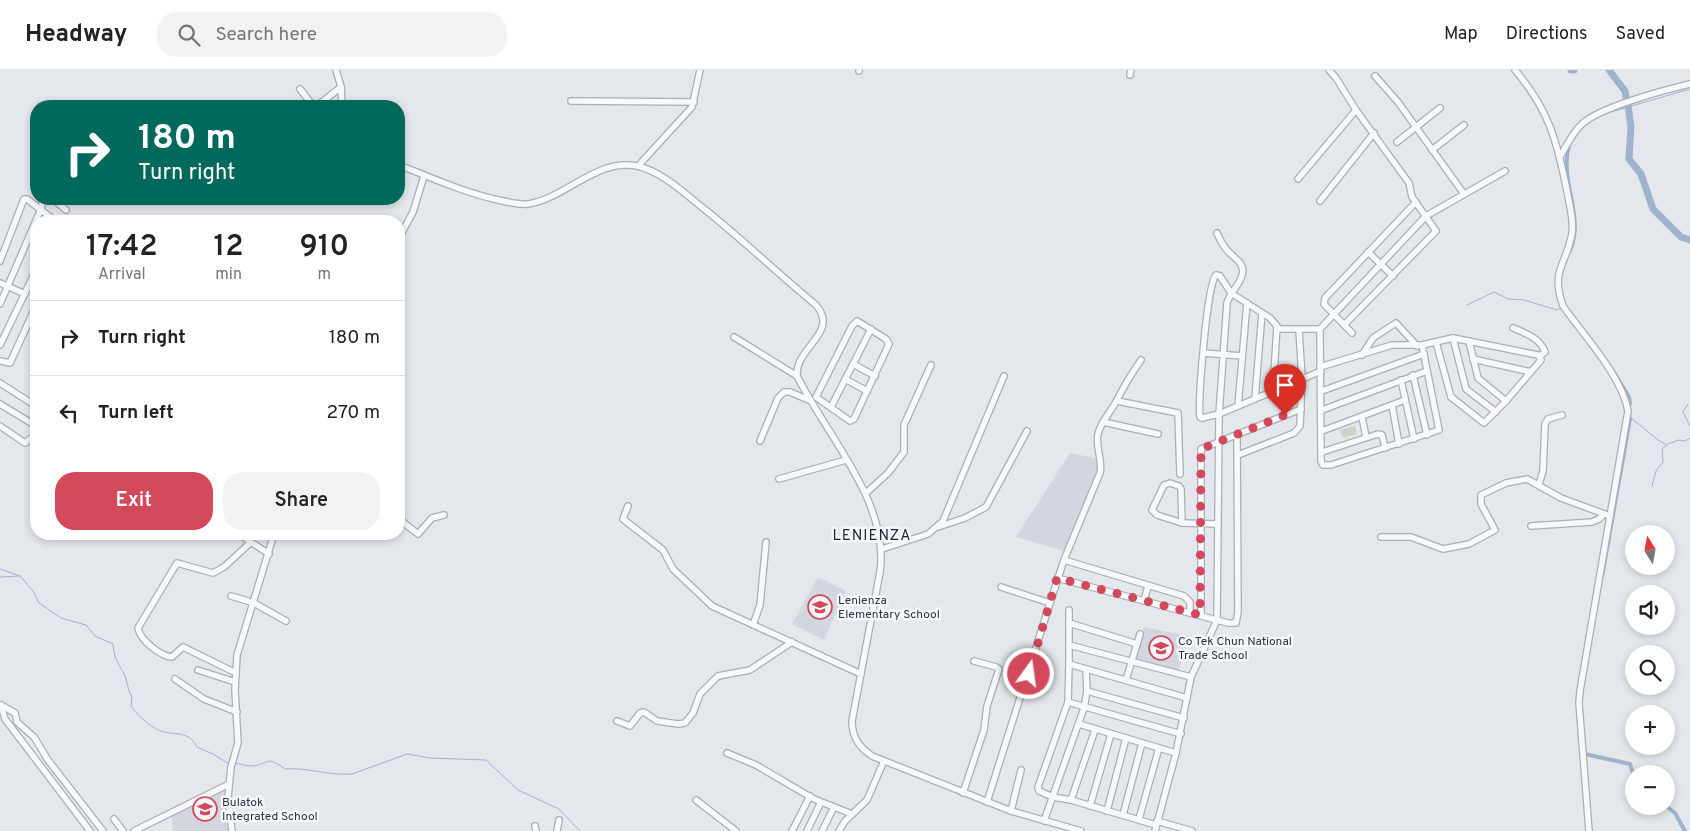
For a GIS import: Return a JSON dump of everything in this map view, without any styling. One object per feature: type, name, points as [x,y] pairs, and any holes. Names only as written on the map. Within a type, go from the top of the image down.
[{"type":"street","points":[[336,70],[341,87],[342,100]]},
{"type":"street","points":[[638,166],[680,122],[694,102],[700,70]]},
{"type":"street","points":[[1329,70],[1409,183],[1410,194],[1436,234],[1344,325]]},
{"type":"street","points":[[1515,70],[1538,99],[1561,155],[1573,231],[1557,277],[1559,294],[1563,306],[1617,380],[1626,396],[1628,411],[1607,515],[1579,703],[1589,831]]},
{"type":"street","points":[[1375,76],[1416,127],[1464,194]]},
{"type":"street","points":[[1561,155],[1578,128],[1590,118],[1658,93],[1690,84]]},
{"type":"street","points":[[325,100],[341,87]]},
{"type":"street","points":[[300,89],[308,100]]},
{"type":"street","points":[[572,101],[694,102]]},
{"type":"street","points":[[1397,142],[1440,108]]},
{"type":"street","points":[[1298,179],[1356,110]]},
{"type":"street","points":[[1432,150],[1464,126]]},
{"type":"street","points":[[1320,201],[1374,133]]},
{"type":"street","points":[[405,168],[472,194],[527,204],[553,196],[601,170],[612,167],[638,166],[659,176],[726,226],[821,311],[824,316],[823,326],[801,358],[798,364],[797,376]]},
{"type":"street","points":[[1362,355],[1373,338],[1396,323],[1419,346],[1424,354],[1440,428],[1437,432],[1326,466],[1322,463],[1320,329],[1426,216],[1505,171]]},
{"type":"street","points":[[405,227],[413,212],[424,176]]},
{"type":"street","points":[[0,261],[24,199],[30,201]]},
{"type":"street","points":[[1352,333],[1324,304],[1325,298],[1416,202]]},
{"type":"street","points":[[35,205],[48,215]]},
{"type":"street","points":[[38,215],[42,205]]},
{"type":"street","points":[[60,205],[66,210]]},
{"type":"street","points":[[1156,825],[1181,734],[1191,677],[1217,620],[1218,441],[1223,354],[1227,303],[1242,276],[1242,265],[1225,249],[1217,233]]},
{"type":"street","points":[[0,303],[30,235]]},
{"type":"street","points":[[1368,252],[1393,276]]},
{"type":"street","points":[[1273,390],[1279,329],[1274,321],[1231,293],[1220,276],[1214,276],[1208,304],[1200,417],[1206,418],[1219,414],[1320,370],[1392,345],[1419,346],[1453,338],[1540,356]]},
{"type":"street","points":[[0,283],[25,294]]},
{"type":"street","points":[[0,345],[30,283]]},
{"type":"street","points":[[1238,406],[1247,303]]},
{"type":"street","points":[[1255,398],[1262,313]]},
{"type":"street","points":[[0,360],[7,364],[10,363],[30,319]]},
{"type":"street","points":[[812,404],[818,398],[854,323],[860,321],[886,338],[888,344],[875,376],[852,420],[848,421],[818,398]]},
{"type":"street","points":[[1436,342],[1452,399],[1484,423],[1506,402],[1541,360],[1540,356],[1545,352],[1543,347],[1527,333],[1513,328]]},
{"type":"street","points":[[831,407],[871,329]]},
{"type":"street","points":[[1279,329],[1320,329]]},
{"type":"street","points":[[1238,455],[1298,430],[1301,422],[1302,378],[1298,330]]},
{"type":"street","points":[[734,337],[797,376],[866,493],[876,517],[882,549],[881,569],[852,721],[854,736],[865,751],[884,761],[1011,811],[1081,831]]},
{"type":"street","points":[[1453,338],[1466,389],[1496,412]]},
{"type":"street","points":[[1469,342],[1479,380],[1506,402]]},
{"type":"street","points":[[1204,353],[1242,356]]},
{"type":"street","points":[[1322,391],[1424,354]]},
{"type":"street","points":[[1473,359],[1531,372]]},
{"type":"street","points":[[987,802],[1057,578],[1100,473],[1101,459],[1097,436],[1103,422],[1117,401],[1122,386],[1141,360]]},
{"type":"street","points":[[853,364],[875,376]]},
{"type":"street","points":[[866,493],[888,473],[904,452],[904,425],[931,365]]},
{"type":"street","points":[[1322,410],[1427,371]]},
{"type":"street","points":[[1413,375],[1427,435]]},
{"type":"street","points":[[938,527],[1004,376]]},
{"type":"street","points":[[845,379],[867,391]]},
{"type":"street","points":[[1401,380],[1414,439]]},
{"type":"street","points":[[0,383],[30,402]]},
{"type":"street","points":[[760,441],[781,394],[790,392],[812,404]]},
{"type":"street","points":[[1322,431],[1406,400]]},
{"type":"street","points":[[1117,401],[1178,413],[1180,474]]},
{"type":"street","points":[[0,404],[30,422]]},
{"type":"street","points":[[1392,405],[1399,444]]},
{"type":"street","points":[[1200,615],[1200,453],[1203,447],[1301,409]]},
{"type":"street","points":[[1539,484],[1543,471],[1545,424],[1548,419],[1562,415]]},
{"type":"street","points":[[1362,417],[1366,438]]},
{"type":"street","points":[[1103,422],[1158,434]]},
{"type":"street","points":[[0,426],[25,443],[30,439]]},
{"type":"street","points":[[882,549],[915,540],[938,527],[971,516],[986,507],[1027,431]]},
{"type":"street","points":[[1322,452],[1380,434],[1385,448]]},
{"type":"street","points":[[1057,578],[1232,624],[1238,618],[1237,435]]},
{"type":"street","points":[[779,479],[846,460]]},
{"type":"street","points":[[1381,537],[1415,538],[1443,549],[1469,544],[1495,530],[1481,504],[1481,495],[1506,483],[1527,479],[1539,484],[1556,496],[1607,515]]},
{"type":"street","points":[[1182,523],[1181,489],[1176,484],[1167,483],[1161,490],[1152,510],[1157,515],[1182,523],[1218,524]]},
{"type":"street","points":[[628,506],[623,518],[663,550],[673,569],[702,598],[723,613],[861,674]]},
{"type":"street","points":[[405,524],[418,534],[432,518],[444,515]]},
{"type":"street","points":[[1531,526],[1592,522],[1607,515]]},
{"type":"street","points":[[246,540],[269,554]]},
{"type":"street","points":[[232,831],[229,784],[231,767],[238,749],[235,682],[240,641],[254,604],[272,540]]},
{"type":"street","points":[[753,625],[760,605],[766,542]]},
{"type":"street","points":[[236,673],[182,647],[172,657],[166,656],[139,633],[138,628],[177,563],[213,573],[224,567],[250,543]]},
{"type":"street","points":[[1064,560],[1184,596],[1190,602],[1190,613]]},
{"type":"street","points":[[1144,601],[1148,586]]},
{"type":"street","points":[[1001,588],[1050,603]]},
{"type":"street","points":[[231,596],[254,604],[286,621]]},
{"type":"street","points":[[1069,610],[1068,702],[1038,787],[1041,792],[1053,797],[1071,800],[1156,825],[1192,831]]},
{"type":"street","points":[[1069,623],[1136,644]]},
{"type":"street","points":[[1126,680],[1140,634]]},
{"type":"street","points":[[617,721],[630,726],[640,713],[644,712],[657,722],[684,723],[693,713],[700,694],[716,678],[750,670],[792,642]]},
{"type":"street","points":[[1069,645],[1191,677]]},
{"type":"street","points":[[963,793],[984,730],[988,706],[998,672],[996,666],[974,661]]},
{"type":"street","points":[[1069,664],[1187,698]]},
{"type":"street","points":[[1044,821],[1084,708],[1087,691],[1086,669]]},
{"type":"street","points":[[198,670],[235,682]]},
{"type":"street","points":[[175,679],[204,699],[237,712]]},
{"type":"street","points":[[1087,691],[1184,718]]},
{"type":"street","points":[[1068,702],[1181,734]]},
{"type":"street","points":[[1,704],[5,719],[90,831]]},
{"type":"street","points":[[1,704],[15,713],[17,722],[34,737],[48,760],[103,831]]},
{"type":"street","points":[[1079,724],[1176,753]]},
{"type":"street","points":[[1071,800],[1095,730]]},
{"type":"street","points":[[1090,806],[1111,734]]},
{"type":"street","points":[[1107,811],[1126,738]]},
{"type":"street","points":[[1123,815],[1142,743]]},
{"type":"street","points":[[1139,820],[1159,748]]},
{"type":"street","points":[[727,752],[756,765],[821,802],[852,814]]},
{"type":"street","points":[[839,831],[852,814],[867,800],[884,761]]},
{"type":"street","points":[[1011,811],[1021,770]]},
{"type":"street","points":[[134,831],[229,784]]},
{"type":"street","points":[[792,831],[810,796]]},
{"type":"street","points":[[696,800],[736,831]]},
{"type":"street","points":[[806,831],[821,802]]},
{"type":"street","points":[[822,831],[834,807]]},
{"type":"street","points":[[114,819],[122,831]]},
{"type":"street","points":[[557,831],[559,820]]},
{"type":"shaded area","points":[[1070,453],[1099,459],[1099,470],[1065,551],[1016,537]]},
{"type":"shaded area","name":"Lenienza Elementary School","points":[[818,577],[846,591],[824,640],[792,624]]},
{"type":"shaded area","name":"Co Tek Chun National Trade School","points":[[1144,627],[1188,636],[1178,673],[1134,661]]},
{"type":"shaded area","name":"Bulatok Integrated School","points":[[225,786],[230,831],[173,831],[171,812]]},
{"type":"green space","points":[[1355,426],[1357,434],[1343,438],[1340,430]]},
{"type":"waterway","points":[[1609,70],[1625,91],[1627,102]]},
{"type":"waterway","points":[[1604,114],[1690,89]]},
{"type":"waterway","points":[[1628,105],[1631,127],[1629,159],[1641,174],[1653,209],[1681,237],[1690,240]]},
{"type":"waterway","points":[[1569,146],[1567,172],[1575,225],[1570,251]]},
{"type":"waterway","points":[[1467,305],[1494,292],[1508,299],[1524,300],[1557,310],[1561,308]]},
{"type":"waterway","points":[[1615,374],[1629,397],[1630,404]]},
{"type":"waterway","points":[[1688,404],[1683,412],[1690,426]]},
{"type":"waterway","points":[[1630,417],[1667,445],[1662,449],[1663,462],[1656,471],[1652,486]]},
{"type":"waterway","points":[[1602,577],[1630,419]]},
{"type":"waterway","points":[[1668,444],[1679,440],[1685,441],[1690,438]]},
{"type":"waterway","points":[[0,569],[20,576],[33,591],[39,603],[61,618],[86,625],[95,636],[113,644],[115,657],[132,697],[131,706],[144,720],[161,731],[182,734],[190,738],[197,747],[229,764]]},
{"type":"waterway","points":[[0,577],[19,576]]},
{"type":"waterway","points":[[1585,752],[1585,754],[1630,765]]},
{"type":"waterway","points":[[235,763],[251,766],[270,761],[285,769],[352,774],[407,754],[430,758],[486,760],[518,790],[559,809],[580,831]]},
{"type":"waterway","points":[[1675,813],[1685,831]]},
{"type":"place","name":"Lenienza Elementary School","points":[[820,607]]},
{"type":"place","name":"Co Tek Chun National Trade School","points":[[1161,648]]},
{"type":"place","name":"Bulatok Integrated School","points":[[205,809]]},
{"type":"district","name":"LENIENZA","points":[[872,535]]},
{"type":"route","points":[[1029,674],[1035,648],[1057,578],[1200,615],[1201,449],[1285,415]]}]
